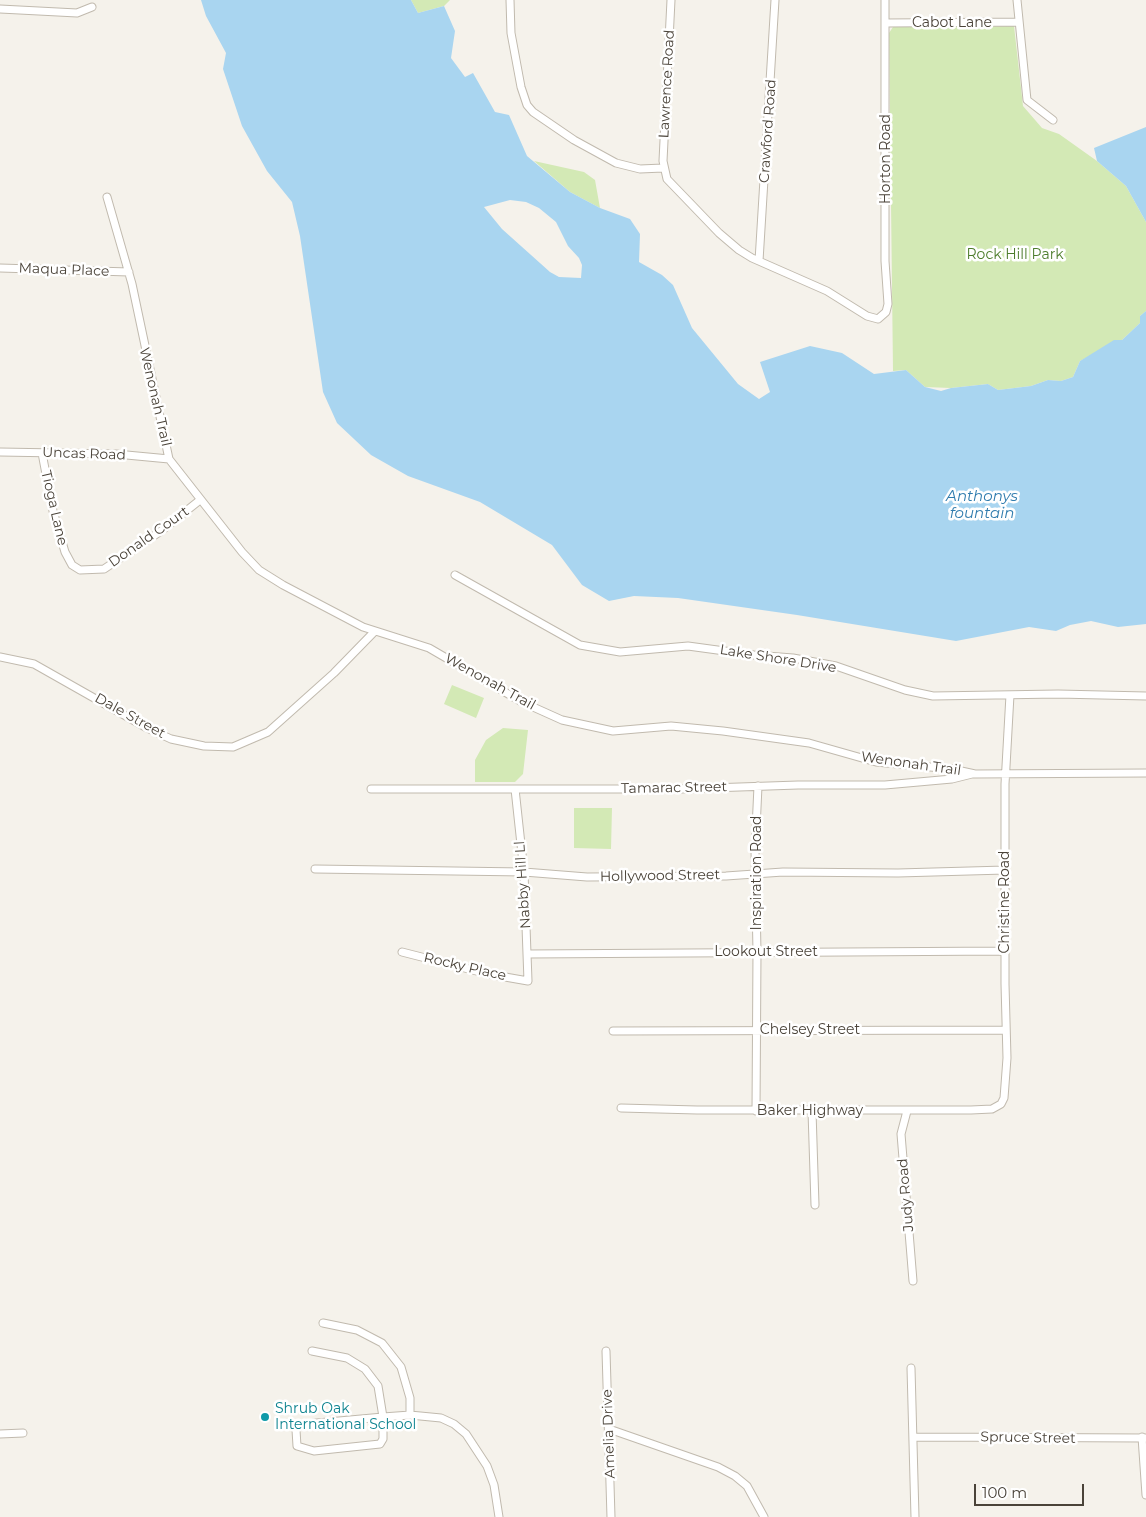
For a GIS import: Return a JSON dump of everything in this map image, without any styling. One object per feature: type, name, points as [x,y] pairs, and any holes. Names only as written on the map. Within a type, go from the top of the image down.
[{"type":"street","points":[[510,0],[511,33],[524,98],[533,112],[552,126],[616,163],[640,168],[663,168],[667,179],[677,192],[719,233],[739,250],[760,261]]},
{"type":"street","name":"Lawrence Road","points":[[663,168],[671,0]]},
{"type":"street","name":"Crawford Road","points":[[760,261],[775,0]]},
{"type":"street","name":"Horton Road","points":[[760,261],[826,291],[867,316],[878,319],[883,316],[888,304],[885,261],[885,0]]},
{"type":"street","points":[[1017,0],[1027,100],[1053,120]]},
{"type":"street","points":[[0,9],[77,13],[92,7]]},
{"type":"street","name":"Cabot Lane","points":[[886,23],[1018,22]]},
{"type":"street","name":"Wenonah Trail","points":[[107,197],[129,272],[169,458],[200,500],[259,570],[306,598],[374,632],[429,648],[522,702],[562,720],[613,731],[671,726],[723,730],[809,743],[876,762],[952,769],[975,774],[1146,773]]},
{"type":"street","name":"Maqua Place","points":[[0,268],[129,272]]},
{"type":"street","name":"Uncas Road","points":[[0,452],[116,454],[169,458]]},
{"type":"street","name":"Tioga Lane","points":[[42,453],[53,511],[64,552],[72,565],[80,570],[97,571]]},
{"type":"street","name":"Donald Court","points":[[97,571],[104,569],[161,532],[200,500]]},
{"type":"street","name":"Lake Shore Drive","points":[[455,575],[580,645],[620,652],[688,646],[793,658],[836,666],[875,681],[923,694],[1146,696]]},
{"type":"street","name":"Dale Street","points":[[0,657],[34,664],[147,728],[171,739],[204,746],[233,747],[268,732],[334,673],[374,632]]},
{"type":"street","name":"Christine Road","points":[[998,1106],[1004,1098],[1006,1030],[1005,774],[1010,695]]},
{"type":"street","name":"Tamarac Street","points":[[371,790],[515,788],[681,789],[885,785],[952,779],[975,774]]},
{"type":"street","name":"Inspiration Road","points":[[756,1111],[758,952],[755,874],[758,786]]},
{"type":"street","name":"Nabby Hill Ll","points":[[515,788],[524,872],[528,981]]},
{"type":"street","name":"Hollywood Street","points":[[315,870],[524,872],[587,877],[1005,870]]},
{"type":"street","name":"Lookout Street","points":[[528,954],[1005,951]]},
{"type":"street","name":"Rocky Place","points":[[402,952],[488,974],[528,981]]},
{"type":"street","name":"Chelsey Street","points":[[613,1031],[1006,1030]]},
{"type":"street","name":"Baker Highway","points":[[621,1108],[812,1111],[971,1110],[998,1106]]},
{"type":"street","name":"Judy Road","points":[[907,1110],[901,1134],[913,1281]]},
{"type":"street","points":[[812,1111],[816,1205]]},
{"type":"street","points":[[323,1323],[357,1330],[382,1343],[401,1367],[410,1398],[410,1415]]},
{"type":"street","points":[[312,1351],[347,1358],[365,1369],[378,1386],[383,1417],[383,1439],[380,1444],[314,1450],[297,1446],[296,1430],[298,1427],[306,1424],[383,1417],[410,1415],[441,1418],[454,1424],[466,1434],[486,1466],[494,1485],[499,1517]]},
{"type":"street","name":"Amelia Drive","points":[[606,1351],[612,1517]]},
{"type":"street","points":[[912,1368],[915,1517]]},
{"type":"street","points":[[609,1429],[718,1467],[735,1476],[747,1486],[764,1517]]},
{"type":"street","points":[[0,1434],[23,1432]]},
{"type":"street","name":"Spruce Street","points":[[914,1437],[1144,1438]]},
{"type":"street","points":[[1144,1438],[1146,1495]]},
{"type":"green space","points":[[411,0],[450,0],[444,6],[418,13]]},
{"type":"green space","name":"Rock Hill Park","points":[[1014,26],[1023,106],[1042,128],[1059,134],[1097,161],[1126,186],[1146,222],[1146,311],[1140,316],[1140,323],[1122,340],[1080,361],[1073,377],[1061,381],[1048,380],[1031,386],[998,390],[988,384],[951,388],[925,387],[906,370],[893,371],[889,33],[893,27]]},
{"type":"green space","points":[[534,161],[584,172],[595,180],[600,208],[570,192]]},
{"type":"green space","points":[[452,685],[484,698],[476,718],[444,704]]},
{"type":"green space","points":[[503,728],[528,730],[523,774],[515,782],[475,782],[475,760],[486,740]]},
{"type":"green space","points":[[574,808],[612,808],[611,849],[574,848]]},
{"type":"water","name":"Anthonys fountain","points":[[201,0],[411,0],[418,13],[444,6],[455,31],[451,58],[465,77],[473,73],[495,112],[509,115],[527,156],[570,192],[600,208],[630,219],[640,234],[639,262],[662,275],[673,285],[692,328],[738,384],[759,399],[770,392],[760,362],[810,346],[842,353],[874,374],[906,370],[925,387],[941,391],[988,384],[998,390],[1031,386],[1048,380],[1061,381],[1073,377],[1080,361],[1114,340],[1122,340],[1140,323],[1140,316],[1146,311],[1146,624],[1118,627],[1091,621],[1070,625],[1056,631],[1029,627],[956,641],[678,598],[634,596],[609,601],[582,585],[552,545],[480,502],[408,476],[371,455],[337,423],[323,392],[300,236],[292,202],[267,171],[242,126],[223,69],[226,53],[206,16]],"holes":[[[510,200],[526,202],[539,208],[556,222],[568,246],[579,258],[582,265],[581,278],[559,277],[550,272],[502,229],[484,207]]]},
{"type":"water","points":[[1146,127],[1146,222],[1126,186],[1097,161],[1094,148]]},
{"type":"place","name":"Shrub Oak International School","points":[[265,1417]]}]
